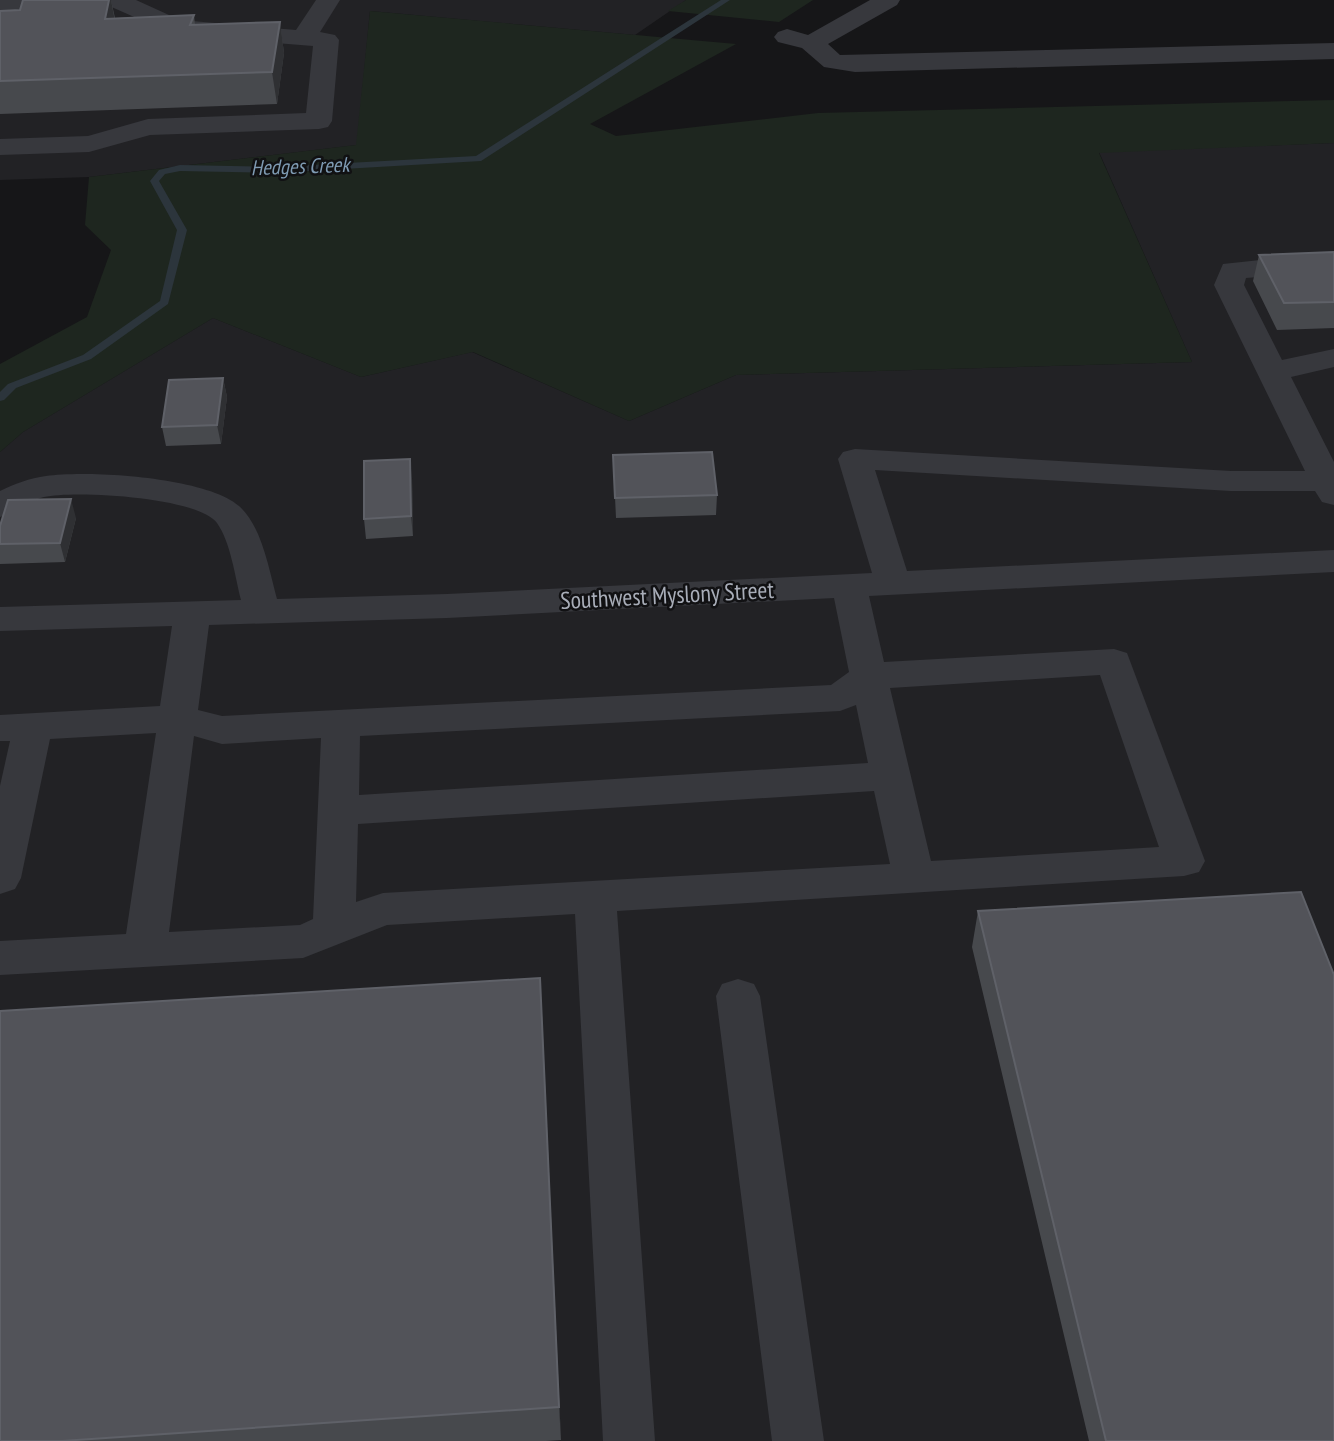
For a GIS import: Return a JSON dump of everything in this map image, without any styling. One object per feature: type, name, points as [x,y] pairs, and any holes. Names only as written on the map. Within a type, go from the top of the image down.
[{"type":"street","points":[[0,6],[31,0]]},
{"type":"street","points":[[0,147],[89,144],[148,127],[319,121],[326,40],[175,27],[116,0]]},
{"type":"street","points":[[303,38],[328,0]]},
{"type":"street","points":[[888,0],[799,40],[833,62],[855,64],[1334,51]]},
{"type":"street","points":[[1332,486],[1229,285],[1234,270],[1334,261]]},
{"type":"street","points":[[1273,372],[1334,358]]},
{"type":"street","points":[[893,584],[855,459],[1332,486]]},
{"type":"street","points":[[0,506],[10,499],[47,486],[107,484],[178,494],[217,506],[229,514],[251,566],[261,610]]},
{"type":"street","name":"Southwest Myslony Street","points":[[0,619],[447,606],[1334,561]]},
{"type":"street","points":[[849,586],[914,878]]},
{"type":"street","points":[[145,950],[192,612]]},
{"type":"street","points":[[0,878],[16,727],[179,718],[222,730],[840,698],[869,676],[1114,662],[1184,861],[383,909],[303,941],[0,958]]},
{"type":"street","points":[[334,928],[341,723]]},
{"type":"street","points":[[338,811],[891,776]]},
{"type":"street","points":[[594,897],[629,1441]]},
{"type":"street","points":[[737,996],[798,1441]]},
{"type":"shaded area","points":[[0,0],[686,0],[635,35],[370,11],[357,145],[89,177],[0,180]]},
{"type":"shaded area","points":[[686,0],[813,0],[779,22],[668,11]]},
{"type":"shaded area","points":[[370,11],[736,44],[590,124],[616,136],[818,113],[1334,100],[1334,143],[1099,153],[1192,362],[736,375],[629,421],[473,352],[361,377],[213,318],[23,432],[0,452],[0,364],[87,317],[111,250],[85,225],[89,177],[356,145]]},
{"type":"shaded area","points":[[1334,143],[1334,1441],[0,1441],[0,452],[23,432],[213,318],[361,377],[472,352],[629,421],[736,375],[1192,362],[1099,152]]},
{"type":"building","points":[[23,0],[109,0],[105,19],[194,15],[190,25],[280,22],[272,72],[0,81],[0,11],[20,10]]},
{"type":"building","points":[[1334,252],[1334,302],[1284,303],[1259,255]]},
{"type":"building","points":[[223,378],[217,425],[162,427],[169,380]]},
{"type":"building","points":[[712,452],[717,495],[615,498],[613,455]]},
{"type":"building","points":[[410,459],[411,516],[364,519],[364,461]]},
{"type":"building","points":[[71,499],[60,543],[0,544],[0,526],[8,500]]},
{"type":"building","points":[[1301,892],[1334,975],[1334,1441],[1106,1441],[978,911]]},
{"type":"building","points":[[540,978],[559,1407],[62,1441],[0,1441],[0,1011]]},
{"type":"waterway","name":"Hedges Creek","points":[[0,398],[12,386],[87,357],[165,302],[182,230],[154,181],[162,172],[180,168],[274,170],[478,159],[726,0]]}]
